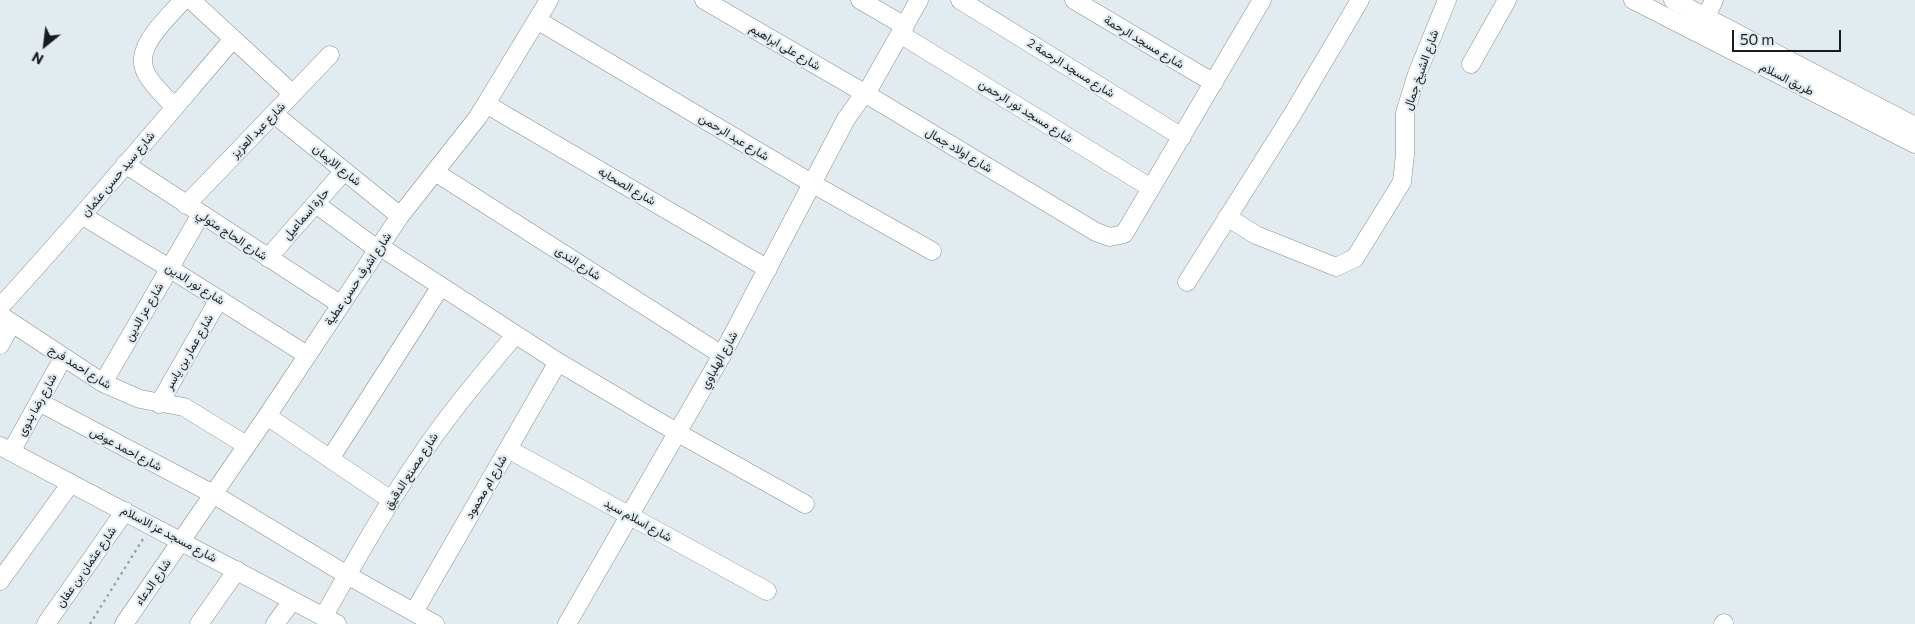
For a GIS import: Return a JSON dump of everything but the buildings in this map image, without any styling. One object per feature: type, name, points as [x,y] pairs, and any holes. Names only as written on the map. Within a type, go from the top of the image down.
[{"type":"street","points":[[175,107],[148,78],[144,69],[143,59],[149,40],[183,0]]},
{"type":"street","points":[[191,0],[293,94]]},
{"type":"street","points":[[537,20],[549,0]]},
{"type":"street","name":"شارع على ابراهيم","points":[[704,0],[727,6],[866,94]]},
{"type":"street","name":"شارع مسجد نور الرحمن","points":[[860,0],[903,30],[1151,188]]},
{"type":"street","name":"شارع الهلباوي","points":[[568,624],[722,355],[849,114],[866,94],[920,0]]},
{"type":"street","name":"شارع مسجد الرحمة 2","points":[[960,0],[1182,137]]},
{"type":"street","name":"شارع مسجد الرحمة","points":[[1074,0],[1214,84]]},
{"type":"street","name":"شارع اولاد جمال","points":[[866,94],[1096,232],[1110,237],[1124,234],[1262,0]]},
{"type":"street","points":[[1187,282],[1292,115],[1360,0]]},
{"type":"street","name":"شارع الشيخ جمال","points":[[1227,217],[1256,236],[1336,267],[1355,258],[1402,182],[1405,154],[1405,114],[1417,74],[1447,0]]},
{"type":"street","points":[[1471,64],[1507,0]]},
{"type":"street","name":"طريق السلام","points":[[1633,0],[1915,144]]},
{"type":"street","name":"طريق السلام","points":[[1673,0],[1915,126]]},
{"type":"street","points":[[1706,17],[1714,0]]},
{"type":"street","name":"شارع اشرف حسن عطية","points":[[182,540],[267,416],[378,247],[478,116],[537,20]]},
{"type":"street","name":"شارع عبد الرحمن","points":[[537,20],[813,184],[932,251]]},
{"type":"street","name":"شارع سيد حسن عثمان","points":[[0,307],[83,216],[125,164],[234,39]]},
{"type":"street","name":"شارع عبد العزيز","points":[[193,209],[274,114],[330,55]]},
{"type":"street","name":"شارع الصحابه","points":[[486,104],[768,269]]},
{"type":"street","name":"شارع الايمان","points":[[274,114],[400,216]]},
{"type":"street","name":"شارع الحاج متولي","points":[[125,164],[340,304]]},
{"type":"street","name":"حارة اسماعيل","points":[[268,258],[344,171]]},
{"type":"street","name":"شارع الندى","points":[[434,172],[722,355]]},
{"type":"street","points":[[316,204],[378,247],[558,362],[804,504]]},
{"type":"street","name":"شارع عز الدين","points":[[103,383],[169,268],[193,209]]},
{"type":"street","name":"شارع نور الدين","points":[[83,216],[307,355]]},
{"type":"street","points":[[330,459],[441,286]]},
{"type":"street","name":"شارع عمار بن ياسر","points":[[159,404],[219,299]]},
{"type":"street","points":[[0,345],[6,319]]},
{"type":"street","name":"شارع احمد فرج","points":[[6,319],[103,383],[133,396],[159,404],[184,407],[246,446]]},
{"type":"street","name":"شارع مصنع الدقيق","points":[[330,620],[347,575],[391,500],[438,430],[515,335]]},
{"type":"street","name":"شارع رضا بدوى","points":[[3,448],[39,402],[63,358]]},
{"type":"street","name":"شارع ام محمود","points":[[414,612],[558,362]]},
{"type":"street","name":"شارع احمد عوض","points":[[39,402],[213,494],[347,575],[435,624]]},
{"type":"street","points":[[267,416],[391,500]]},
{"type":"street","name":"شارع مسجد عز الاسلام","points":[[3,448],[182,540],[330,620]]},
{"type":"street","name":"شارع اسلام سيد","points":[[508,449],[767,591]]},
{"type":"street","points":[[0,581],[71,483]]},
{"type":"street","name":"شارع عثمان بن عفان","points":[[46,624],[125,511]]},
{"type":"street","name":"شارع الدعاء","points":[[124,624],[182,540]]},
{"type":"street","points":[[199,624],[237,570]]},
{"type":"street","points":[[275,624],[292,601]]},
{"type":"path","points":[[90,624],[151,525]]}]
